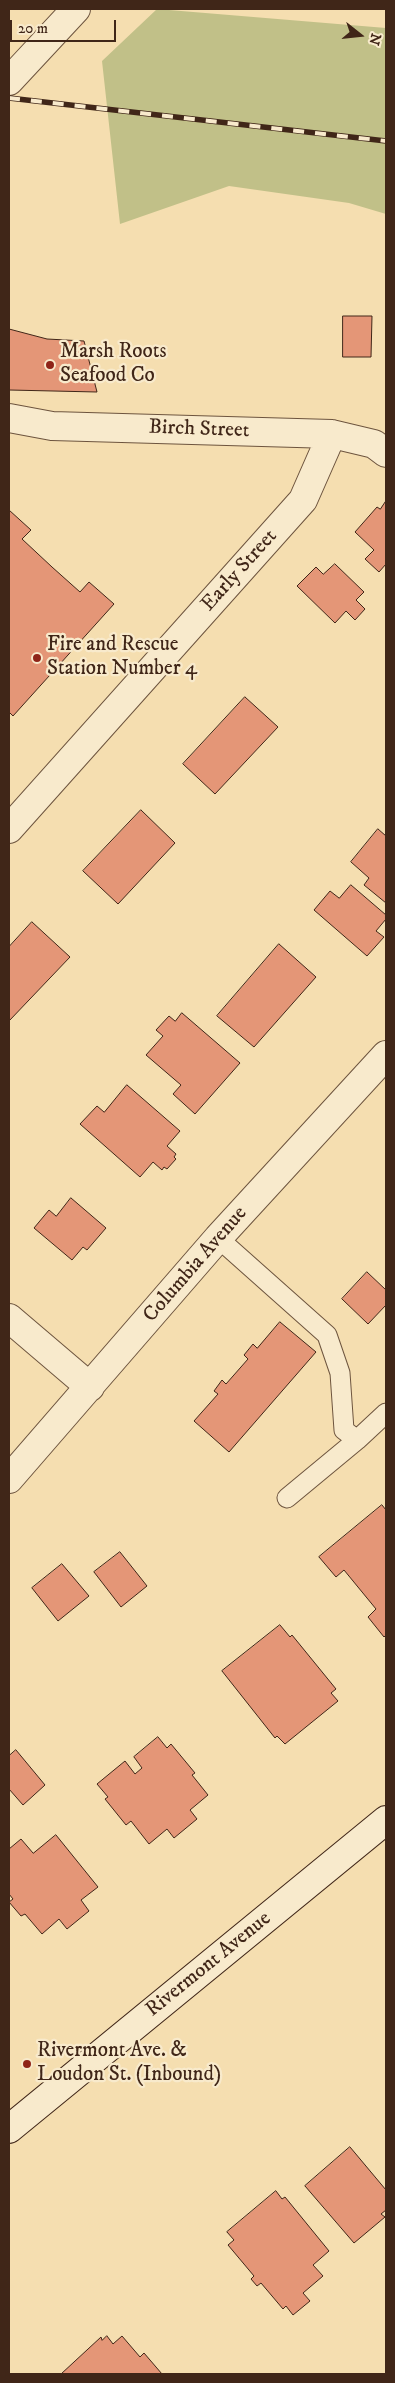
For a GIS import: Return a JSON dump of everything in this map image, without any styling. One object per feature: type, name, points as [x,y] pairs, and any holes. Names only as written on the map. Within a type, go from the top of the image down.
[{"type":"street","points":[[9,81],[73,13]]},
{"type":"street","name":"Birch Street","points":[[9,418],[52,426],[332,434],[374,444],[386,453]]},
{"type":"street","name":"Early Street","points":[[9,829],[303,500],[332,434]]},
{"type":"street","name":"Columbia Avenue","points":[[9,1479],[218,1238],[386,1055]]},
{"type":"street","points":[[9,1318],[90,1387]]},
{"type":"street","name":"Rivermont Avenue","points":[[9,2130],[386,1820]]},
{"type":"lane","points":[[218,1238],[326,1335],[340,1373],[344,1430],[356,1440]]},
{"type":"lane","points":[[287,1498],[386,1413]]},
{"type":"shaded area","points":[[157,9],[386,28],[386,214],[349,203],[229,186],[120,224],[102,61]]},
{"type":"building","points":[[343,316],[372,316],[371,357],[343,357]]},
{"type":"building","name":"Marsh Roots Seafood Co","points":[[9,329],[47,339],[84,341],[97,392],[9,390]]},
{"type":"building","points":[[386,501],[386,564],[379,572],[365,559],[374,550],[355,532],[377,507],[380,509]]},
{"type":"building","name":"Fire and Rescue Station Number 4","points":[[9,510],[31,530],[22,539],[52,567],[80,592],[89,582],[114,604],[13,716],[9,712]]},
{"type":"building","points":[[335,564],[364,592],[356,600],[365,609],[355,620],[346,611],[335,623],[297,586],[316,567],[323,574]]},
{"type":"building","points":[[245,697],[278,727],[215,794],[183,764]]},
{"type":"building","points":[[141,810],[175,843],[118,904],[83,871]]},
{"type":"building","points":[[378,829],[386,836],[386,903],[364,885],[369,878],[351,862]]},
{"type":"building","points":[[351,885],[386,915],[386,919],[376,931],[384,937],[367,956],[314,910],[330,891],[339,898]]},
{"type":"building","points":[[32,922],[70,957],[9,1021],[9,947]]},
{"type":"building","points":[[279,944],[316,977],[254,1047],[217,1016]]},
{"type":"building","points":[[182,1013],[240,1063],[195,1114],[173,1094],[181,1085],[146,1055],[163,1036],[156,1030],[169,1016],[175,1021]]},
{"type":"building","points":[[127,1085],[180,1131],[167,1146],[176,1154],[174,1157],[176,1159],[167,1169],[164,1167],[162,1170],[153,1162],[140,1177],[80,1124],[97,1106],[104,1112]]},
{"type":"building","points":[[71,1198],[106,1228],[87,1250],[83,1247],[72,1260],[34,1228],[49,1210],[56,1216]]},
{"type":"building","points":[[367,1272],[386,1290],[386,1305],[368,1324],[342,1299]]},
{"type":"building","points":[[280,1322],[316,1352],[229,1452],[194,1421],[218,1394],[214,1391],[222,1380],[226,1384],[248,1359],[244,1355],[253,1344],[257,1348]]},
{"type":"building","points":[[382,1505],[386,1510],[386,1635],[384,1637],[368,1617],[376,1609],[344,1570],[336,1577],[319,1557]]},
{"type":"building","points":[[120,1552],[147,1586],[121,1607],[94,1572]]},
{"type":"building","points":[[62,1564],[89,1596],[58,1621],[32,1588]]},
{"type":"building","points":[[280,1625],[290,1637],[292,1635],[336,1689],[331,1693],[338,1701],[285,1744],[277,1736],[275,1738],[222,1671]]},
{"type":"building","points":[[158,1737],[167,1748],[171,1744],[195,1773],[192,1775],[208,1795],[190,1810],[197,1819],[174,1838],[167,1829],[149,1844],[131,1821],[126,1825],[105,1799],[108,1797],[97,1784],[125,1761],[135,1774],[142,1768],[134,1757]]},
{"type":"building","points":[[16,1750],[45,1785],[23,1805],[9,1789],[9,1756]]},
{"type":"building","points":[[56,1835],[98,1887],[81,1900],[89,1911],[67,1929],[59,1919],[42,1934],[25,1914],[21,1916],[9,1902],[13,1899],[9,1894],[9,1849],[21,1839],[33,1853]]},
{"type":"building","points":[[350,2147],[386,2190],[386,2210],[381,2214],[385,2217],[354,2243],[305,2186]]},
{"type":"building","points":[[276,2191],[282,2199],[285,2197],[329,2251],[313,2265],[323,2276],[303,2293],[310,2301],[293,2315],[286,2306],[283,2309],[261,2283],[257,2286],[251,2279],[254,2276],[228,2245],[234,2240],[227,2232]]},
{"type":"building","points":[[107,2336],[113,2344],[122,2336],[140,2357],[144,2353],[162,2374],[61,2374],[101,2337],[102,2340]]},
{"type":"railway","points":[[9,98],[386,141]]},
{"type":"place","name":"Marsh Roots Seafood Co","points":[[50,365]]},
{"type":"place","name":"Fire and Rescue Station Number 4","points":[[37,658]]},
{"type":"place","name":"Rivermont Ave. & Loudon St. (Inbound)","points":[[27,2064]]}]
